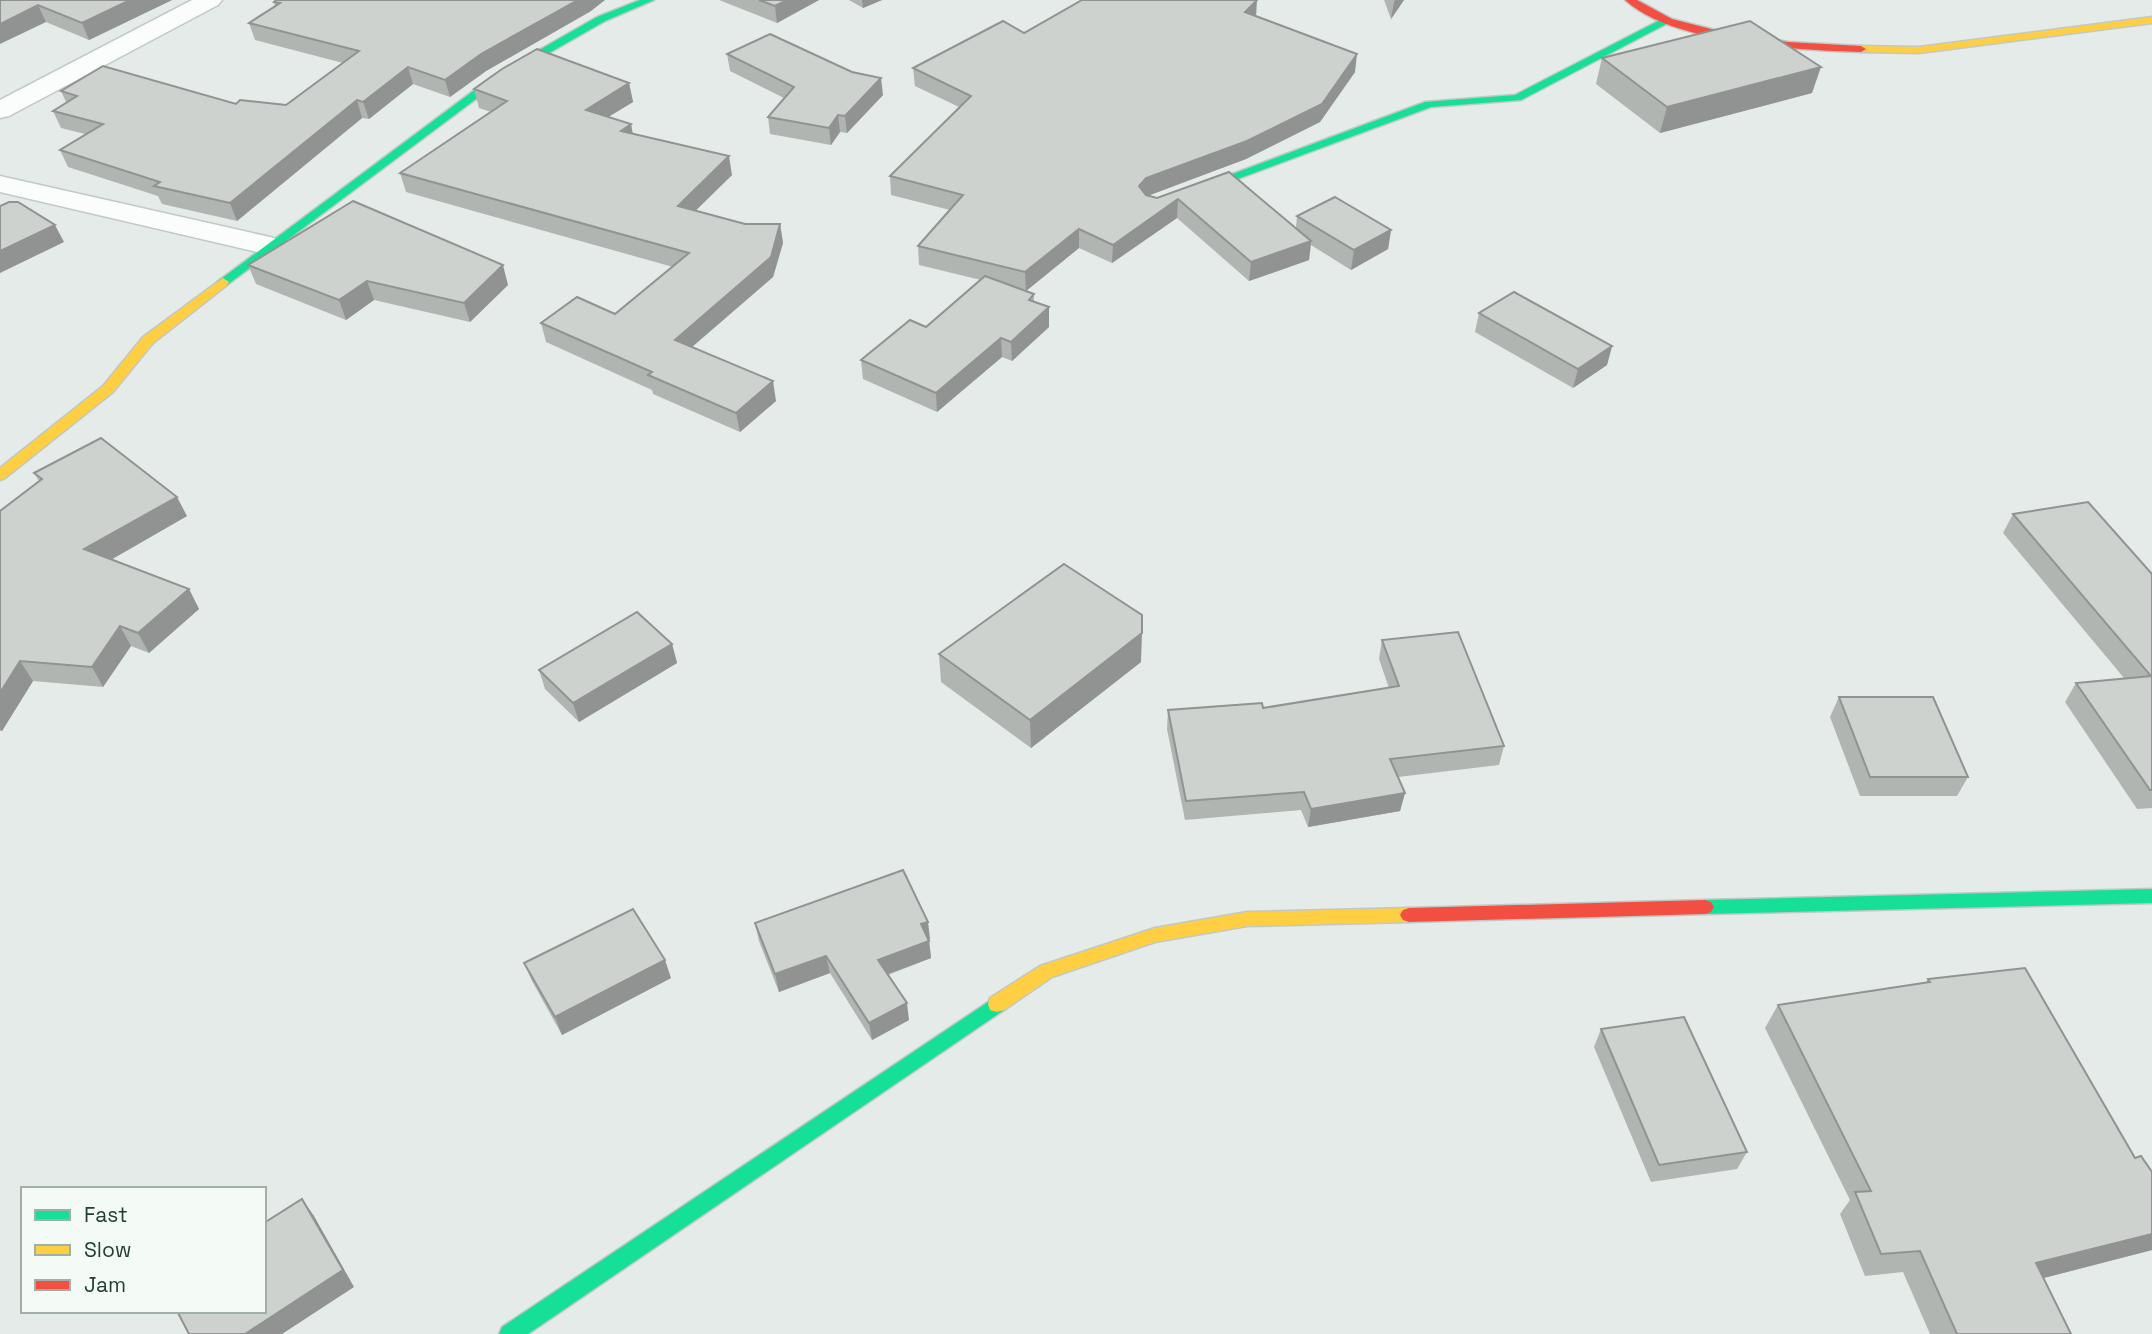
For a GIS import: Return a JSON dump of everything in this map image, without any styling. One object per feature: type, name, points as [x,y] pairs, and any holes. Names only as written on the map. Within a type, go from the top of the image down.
[{"type":"street","points":[[0,475],[108,389],[148,340],[496,79],[601,19],[649,0]]},
{"type":"street","points":[[1630,0],[1666,20],[1724,34],[1821,48],[1919,51],[2152,20]]},
{"type":"street","points":[[0,110],[203,1]]},
{"type":"street","points":[[1169,200],[1429,104],[1517,98],[1666,20]]},
{"type":"street","points":[[0,184],[270,246]]},
{"type":"street","points":[[510,1334],[1046,971],[1155,935],[1247,919],[2152,896]]},
{"type":"building","points":[[0,0],[130,0],[82,23],[38,5],[0,24]]},
{"type":"building","points":[[578,0],[481,54],[445,80],[408,67],[363,102],[357,100],[230,203],[154,186],[160,182],[60,150],[103,124],[53,111],[77,96],[61,91],[103,66],[236,104],[240,100],[286,105],[359,51],[249,23],[280,3],[274,2]]},
{"type":"building","points":[[759,0],[787,0],[775,6]]},
{"type":"building","points":[[1082,0],[1257,0],[1245,12],[1357,54],[1322,104],[1247,141],[1146,178],[1139,186],[1146,195],[1157,198],[1229,172],[1311,241],[1251,262],[1178,199],[1113,245],[1079,229],[1025,272],[918,246],[963,195],[890,176],[971,96],[913,68],[1003,21],[1024,33]]},
{"type":"building","points":[[1750,21],[1821,67],[1667,107],[1602,58]]},
{"type":"building","points":[[770,34],[852,72],[881,78],[845,116],[838,115],[829,128],[768,117],[794,87],[727,54]]},
{"type":"building","points":[[537,49],[629,83],[586,110],[631,124],[621,131],[729,156],[678,206],[745,224],[780,224],[771,257],[675,340],[773,381],[736,413],[648,375],[652,372],[541,323],[577,297],[615,314],[689,253],[400,173],[507,101],[474,89]]},
{"type":"building","points":[[1335,197],[1391,230],[1354,250],[1297,216]]},
{"type":"building","points":[[353,201],[503,265],[464,303],[367,281],[339,300],[248,265]]},
{"type":"building","points":[[18,202],[55,225],[0,251],[0,206]]},
{"type":"building","points":[[985,276],[1034,294],[1029,300],[1049,307],[1011,342],[1001,338],[936,393],[861,360],[910,320],[926,327]]},
{"type":"building","points":[[1514,292],[1612,346],[1578,369],[1479,313]]},
{"type":"building","points":[[101,438],[177,497],[84,549],[189,589],[138,633],[120,626],[92,667],[20,661],[0,693],[0,511],[42,479],[34,473]]},
{"type":"building","points":[[2088,502],[2152,574],[2152,790],[2076,683],[2151,676],[2013,514]]},
{"type":"building","points":[[1064,564],[1142,615],[1142,633],[1030,720],[939,654]]},
{"type":"building","points":[[637,612],[672,644],[573,703],[539,670]]},
{"type":"building","points":[[1458,632],[1504,746],[1390,759],[1405,793],[1311,809],[1304,792],[1186,801],[1168,710],[1262,703],[1263,708],[1399,686],[1382,640]]},
{"type":"building","points":[[1839,697],[1933,697],[1968,777],[1870,777]]},
{"type":"building","points":[[903,870],[928,922],[921,924],[929,941],[878,960],[907,1003],[869,1023],[826,956],[775,974],[755,923]]},
{"type":"building","points":[[633,909],[665,960],[555,1017],[524,963]]},
{"type":"building","points":[[2025,968],[2135,1158],[2141,1156],[2152,1172],[2152,1234],[2036,1263],[2071,1334],[1957,1334],[1920,1251],[1881,1254],[1855,1192],[1871,1191],[1778,1005],[1930,982],[1928,979]]},
{"type":"building","points":[[1684,1017],[1747,1152],[1659,1165],[1601,1029]]},
{"type":"building","points":[[302,1199],[343,1270],[245,1334],[189,1334],[178,1313],[266,1313],[266,1222]]},
{"type":"traffic: fast","points":[[223,282],[496,79],[601,19],[649,0]]},
{"type":"traffic: fast","points":[[1185,194],[1429,104],[1517,98],[1666,20]]},
{"type":"traffic: fast","points":[[1705,907],[2152,896]]},
{"type":"traffic: fast","points":[[510,1334],[997,1004]]},
{"type":"traffic: slow","points":[[1861,49],[1919,50],[2152,20]]},
{"type":"traffic: slow","points":[[0,475],[108,389],[148,340],[223,282]]},
{"type":"traffic: slow","points":[[997,1004],[1046,971],[1155,935],[1247,919],[1409,915]]},
{"type":"traffic: jam","points":[[1630,0],[1668,21],[1691,28],[1788,45],[1861,49]]},
{"type":"traffic: jam","points":[[1409,915],[1705,907]]}]
